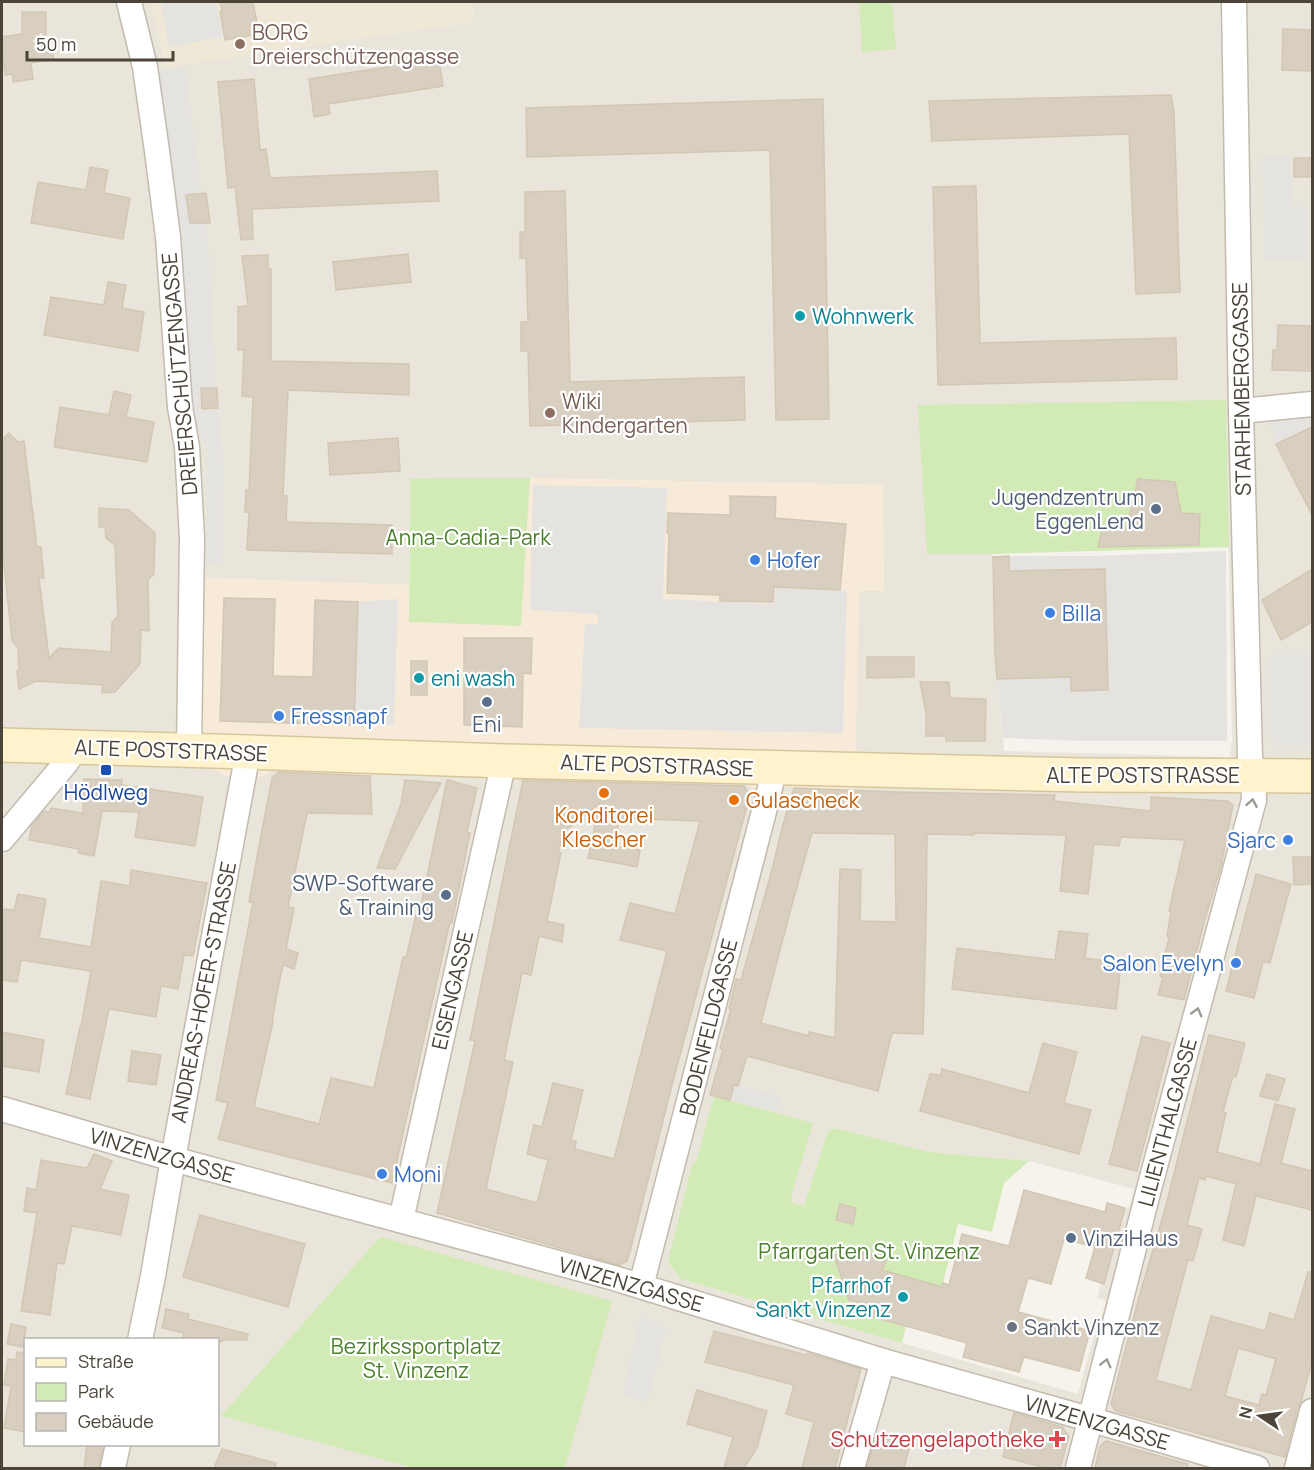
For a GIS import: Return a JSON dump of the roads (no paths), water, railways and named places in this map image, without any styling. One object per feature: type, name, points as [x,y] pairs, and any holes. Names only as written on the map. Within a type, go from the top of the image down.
[{"type":"main road","name":"ALTE POSTSTRASSE","points":[[2,745],[774,768],[1083,775],[1312,776]]},
{"type":"street","name":"DREIERSCHÜTZENGASSE","points":[[129,2],[145,67],[168,237],[180,407],[187,447],[192,538],[189,751]]},
{"type":"street","name":"STARHEMBERGGASSE","points":[[1233,2],[1241,411],[1250,758],[1253,776]]},
{"type":"street","points":[[1241,411],[1312,404]]},
{"type":"street","points":[[2,838],[65,765],[77,747]]},
{"type":"street","name":"ANDREAS-HOFER-STRASSE","points":[[140,1338],[248,752]]},
{"type":"street","name":"EISENGASSE","points":[[401,1220],[504,761]]},
{"type":"street","name":"BODENFELDGASSE","points":[[641,1286],[774,768]]},
{"type":"street","name":"LILIENTHALGASSE","points":[[1078,1468],[1147,1196],[1254,800],[1253,776]]},
{"type":"street","name":"VINZENZGASSE","points":[[2,1109],[173,1159],[641,1286],[883,1361],[1257,1468]]},
{"type":"street","points":[[852,1468],[883,1361]]},
{"type":"street","points":[[1297,1468],[1312,1411]]},
{"type":"street","points":[[113,1468],[118,1446]]},
{"type":"place","name":"BORG Dreierschützengasse","points":[[240,44]]},
{"type":"place","name":"Wohnwerk","points":[[800,316]]},
{"type":"place","name":"Wiki Kindergarten","points":[[550,413]]},
{"type":"place","name":"Jugendzentrum EggenLend","points":[[1156,509]]},
{"type":"place","name":"Hofer","points":[[755,560]]},
{"type":"place","name":"Billa","points":[[1050,613]]},
{"type":"place","name":"eni wash","points":[[419,678]]},
{"type":"place","name":"Eni","points":[[487,702]]},
{"type":"place","name":"Fressnapf","points":[[279,716]]},
{"type":"place","name":"Hödlweg","points":[[106,770]]},
{"type":"place","name":"Konditorei Klescher","points":[[604,793]]},
{"type":"place","name":"Gulascheck","points":[[734,800]]},
{"type":"place","name":"Sjarc","points":[[1288,840]]},
{"type":"place","name":"SWP-Software & Training","points":[[446,895]]},
{"type":"place","name":"Salon Evelyn","points":[[1236,963]]},
{"type":"place","name":"Moni","points":[[382,1174]]},
{"type":"place","name":"VinziHaus","points":[[1071,1238]]},
{"type":"place","name":"Pfarrhof Sankt Vinzenz","points":[[903,1297]]},
{"type":"place","name":"Sankt Vinzenz","points":[[1012,1327]]},
{"type":"place","name":"Schutzengelapotheke","points":[[1057,1439]]},
{"type":"park label","name":"Anna-Cadia-Park","points":[[468,537]]},
{"type":"park label","name":"Pfarrgarten St. Vinzenz","points":[[869,1251]]},
{"type":"park label","name":"Bezirkssportplatz St. Vinzenz","points":[[416,1358]]}]
